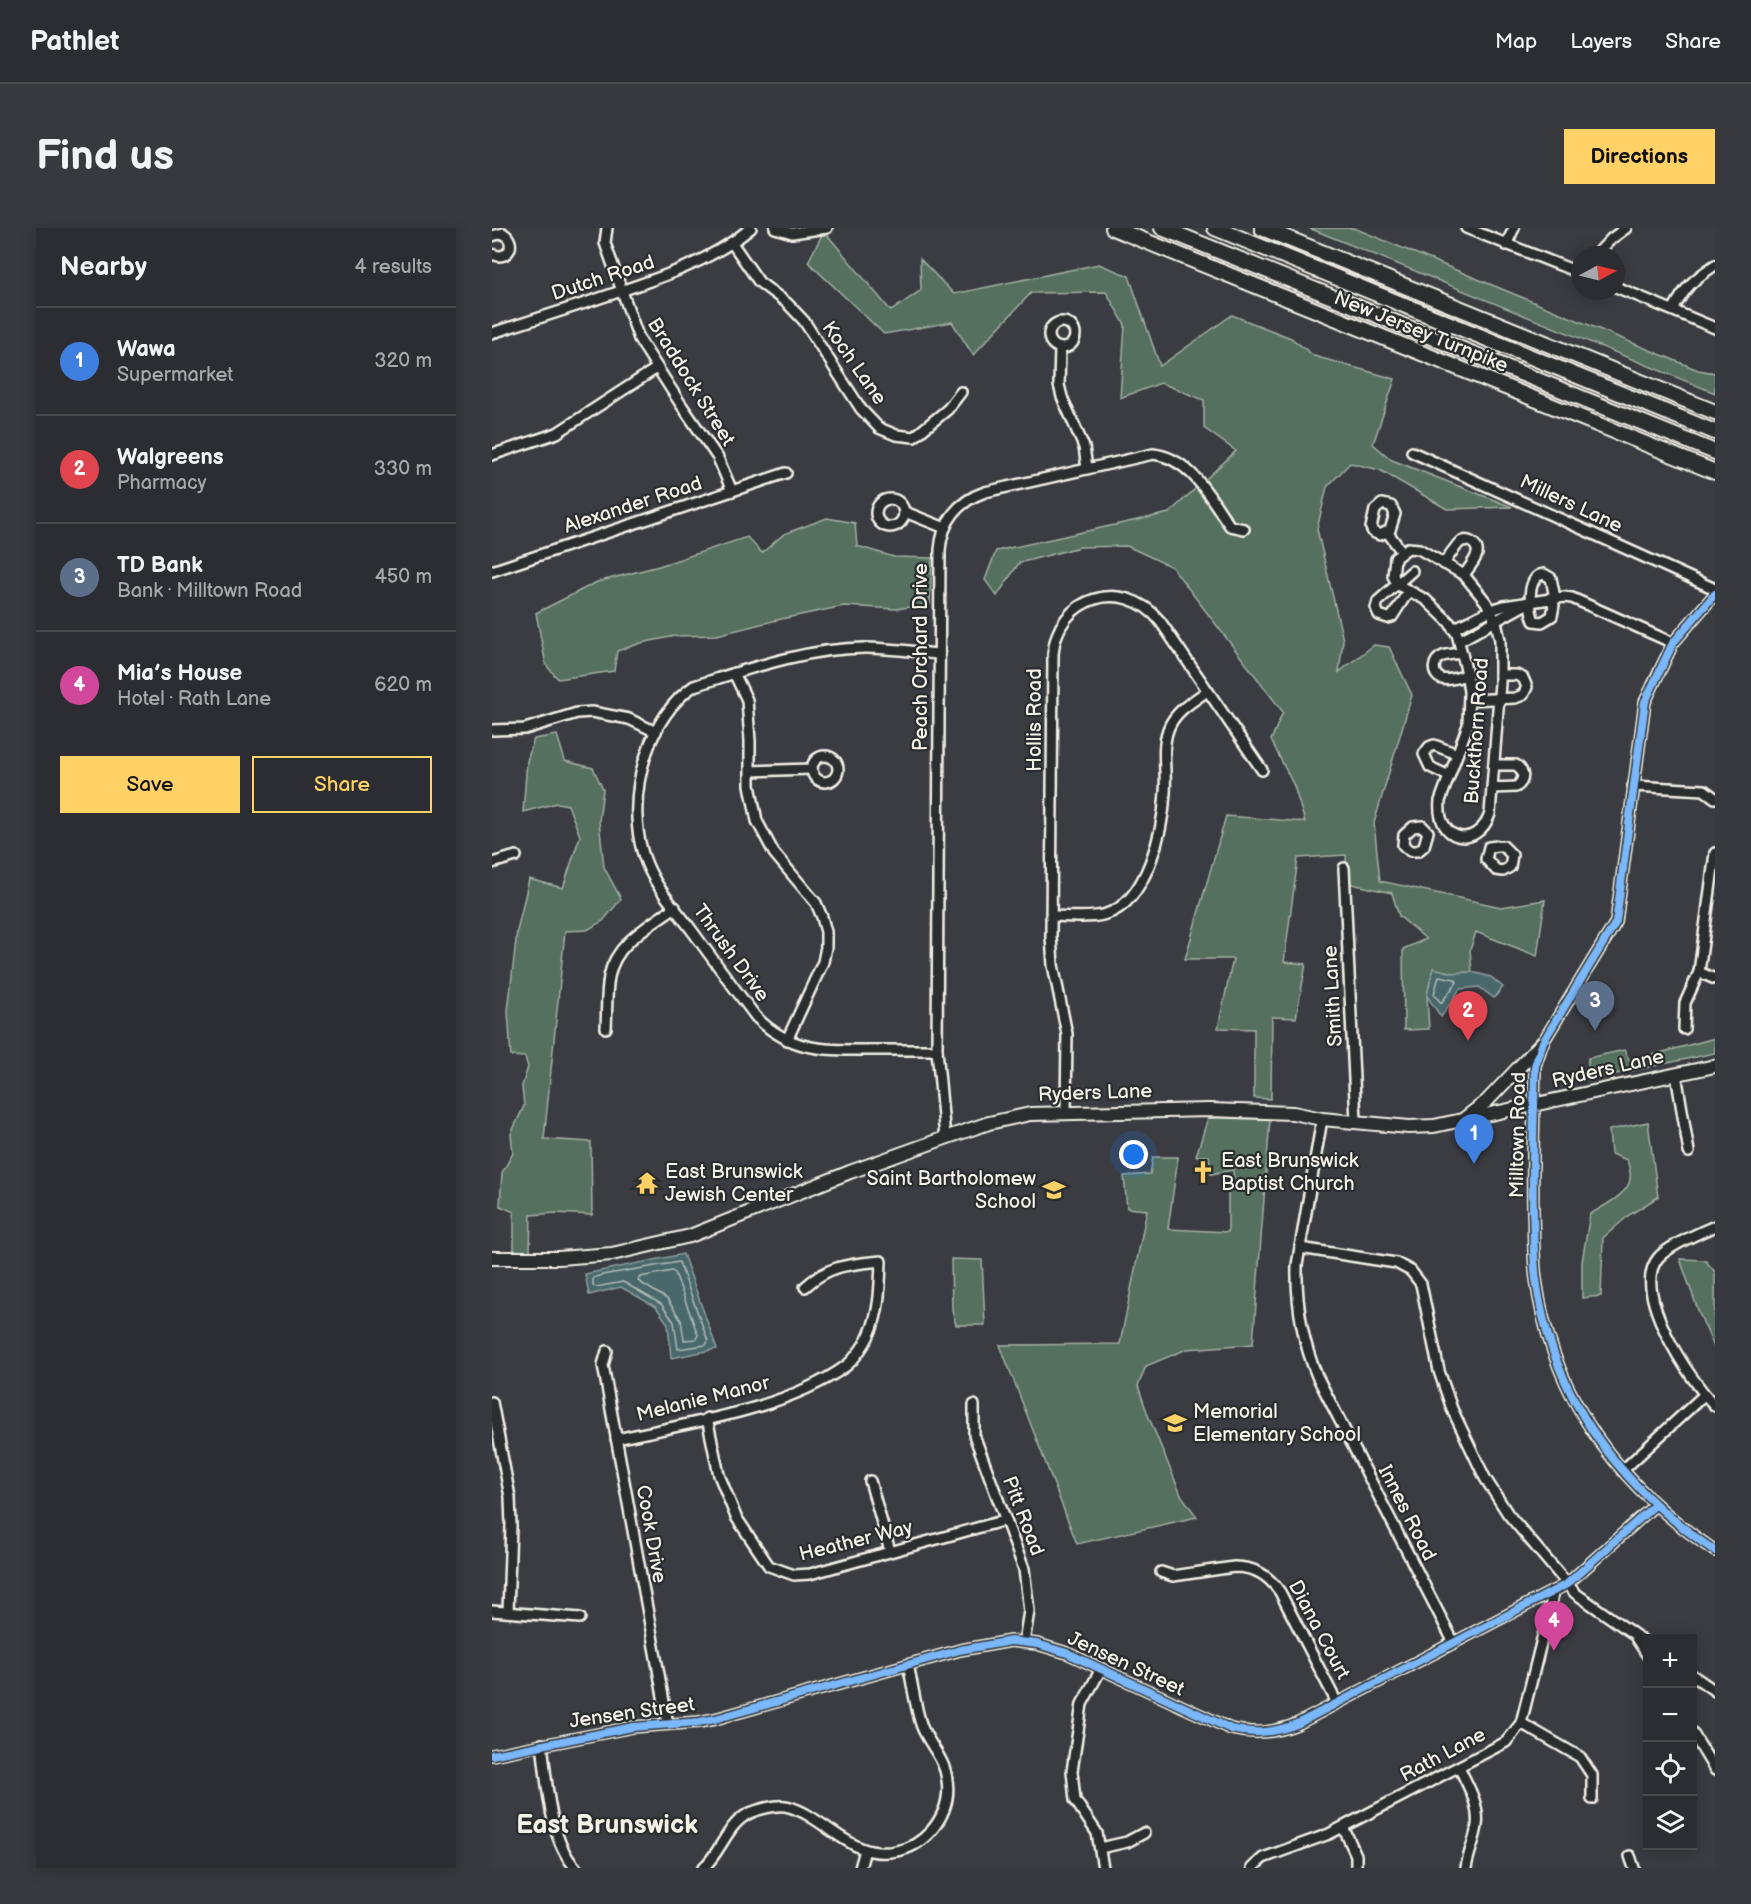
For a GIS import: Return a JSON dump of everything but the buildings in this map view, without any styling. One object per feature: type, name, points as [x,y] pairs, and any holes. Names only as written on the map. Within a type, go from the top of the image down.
[{"type":"highway","name":"New Jersey Turnpike","points":[[1113,228],[1715,472]]},
{"type":"highway","name":"New Jersey Turnpike","points":[[1162,228],[1715,452]]},
{"type":"highway","name":"New Jersey Turnpike","points":[[1215,228],[1715,432]]},
{"type":"highway","name":"New Jersey Turnpike","points":[[1262,228],[1715,412]]},
{"type":"main road","points":[[1462,1119],[1487,1101],[1543,1042]]},
{"type":"main road","name":"Ryders Lane","points":[[492,1258],[559,1258],[612,1254],[690,1236],[850,1172],[989,1123],[1030,1114],[1210,1110],[1293,1113],[1322,1119],[1409,1127],[1434,1126],[1715,1065]]},
{"type":"street","name":"Braddock Street","points":[[607,228],[605,243],[639,339],[718,458],[732,491]]},
{"type":"street","name":"Dutch Road","points":[[492,333],[655,281],[732,243],[750,228]]},
{"type":"street","points":[[775,228],[792,233],[827,228]]},
{"type":"street","points":[[1466,228],[1571,270]]},
{"type":"street","points":[[1506,245],[1514,228]]},
{"type":"street","points":[[1604,246],[1626,228]]},
{"type":"street","points":[[492,254],[501,256],[509,253],[511,248],[510,239],[506,235],[493,233]]},
{"type":"street","name":"Koch Lane","points":[[732,243],[759,282],[787,303],[804,321],[861,409],[879,428],[896,435],[914,437],[948,409],[961,392]]},
{"type":"street","points":[[1674,310],[1683,290],[1715,265]]},
{"type":"street","points":[[1625,291],[1715,328]]},
{"type":"street","points":[[1060,348],[1059,385],[1084,447],[1087,468]]},
{"type":"street","points":[[492,455],[557,433],[657,368]]},
{"type":"street","name":"Millers Lane","points":[[1412,452],[1715,589]]},
{"type":"street","name":"Peach Orchard Drive","points":[[945,1138],[938,1050],[940,550],[945,528],[957,509],[979,494],[1153,454],[1164,455],[1183,465],[1230,525],[1244,529]]},
{"type":"street","name":"Alexander Road","points":[[492,571],[786,473]]},
{"type":"street","points":[[905,512],[945,528]]},
{"type":"street","points":[[1388,533],[1402,552],[1395,558],[1393,566],[1393,576],[1397,584]]},
{"type":"street","points":[[1443,564],[1457,545],[1469,541],[1476,546],[1477,554],[1464,574]]},
{"type":"street","name":"Buckthorn Road","points":[[1397,584],[1432,606],[1454,629],[1459,641],[1467,675],[1468,725],[1440,801],[1441,821],[1452,834],[1460,837],[1467,836],[1481,829],[1490,814],[1500,675],[1500,640],[1496,622],[1491,610],[1464,574],[1419,549],[1408,548],[1402,552]]},
{"type":"street","points":[[1408,592],[1392,617],[1383,618],[1379,615],[1376,608],[1378,601],[1412,571]]},
{"type":"street","points":[[1539,574],[1551,578],[1554,605],[1552,616],[1542,622],[1534,621],[1531,601],[1533,580],[1539,574]]},
{"type":"street","name":"Milltown Road","points":[[1715,594],[1672,642],[1646,702],[1616,922],[1543,1042],[1535,1066],[1534,1106],[1534,1253],[1540,1300],[1549,1341],[1560,1372],[1583,1417],[1622,1471],[1655,1505],[1715,1551]]},
{"type":"street","name":"Hollis Road","points":[[1066,1113],[1067,1034],[1053,965],[1051,916],[1054,648],[1059,630],[1065,620],[1078,607],[1094,599],[1119,597],[1136,602],[1152,612],[1262,770]]},
{"type":"street","points":[[1454,629],[1491,610],[1531,601],[1572,598],[1672,642]]},
{"type":"street","points":[[1459,641],[1531,601]]},
{"type":"street","name":"Thrush Drive","points":[[938,1050],[820,1049],[787,1040],[771,1031],[756,1017],[653,877],[641,846],[637,795],[646,754],[656,732],[665,717],[694,686],[758,666],[843,650],[865,648],[939,654]]},
{"type":"street","points":[[1462,653],[1442,656],[1435,663],[1434,668],[1437,676],[1444,679],[1467,675]]},
{"type":"street","points":[[734,673],[747,700],[753,810],[774,853],[816,903],[826,932],[823,962],[787,1040]]},
{"type":"street","points":[[1469,700],[1523,695],[1527,687],[1523,678],[1519,675],[1500,675]]},
{"type":"street","points":[[1051,916],[1104,915],[1117,910],[1130,898],[1144,877],[1155,849],[1165,794],[1167,731],[1181,710],[1207,691]]},
{"type":"street","points":[[492,730],[525,729],[578,713],[592,712],[629,719],[656,732]]},
{"type":"street","points":[[1449,776],[1430,767],[1424,756],[1426,750],[1434,745],[1457,754]]},
{"type":"street","points":[[1492,788],[1513,788],[1520,784],[1523,776],[1523,772],[1516,765],[1494,765]]},
{"type":"street","points":[[751,771],[812,769]]},
{"type":"street","points":[[1633,786],[1704,790],[1715,798]]},
{"type":"street","points":[[1425,829],[1441,821]]},
{"type":"street","points":[[1481,829],[1489,847]]},
{"type":"street","points":[[1684,1029],[1685,1003],[1700,972],[1715,853]]},
{"type":"street","points":[[492,863],[516,856]]},
{"type":"street","name":"Smith Lane","points":[[1344,868],[1356,1121]]},
{"type":"street","points":[[606,1028],[609,978],[615,959],[627,942],[675,907]]},
{"type":"street","points":[[1700,972],[1715,979]]},
{"type":"street","points":[[1676,1074],[1689,1152]]},
{"type":"street","name":"Innes Road","points":[[1322,1119],[1297,1276],[1298,1311],[1309,1356],[1317,1376],[1454,1643]]},
{"type":"street","points":[[1715,1226],[1685,1240],[1659,1256],[1652,1269],[1650,1285],[1654,1302],[1679,1359],[1704,1395],[1715,1406]]},
{"type":"street","points":[[1300,1248],[1396,1263],[1404,1266],[1417,1277],[1424,1290],[1439,1371],[1452,1409],[1485,1478],[1508,1514],[1575,1593],[1643,1641]]},
{"type":"street","name":"Melanie Manor","points":[[616,1439],[767,1404],[815,1383],[848,1365],[870,1334],[880,1296],[881,1261],[844,1264],[818,1275],[805,1287]]},
{"type":"street","name":"Cook Drive","points":[[607,1351],[603,1365],[668,1724]]},
{"type":"street","points":[[1622,1471],[1704,1395]]},
{"type":"street","points":[[492,1402],[510,1497],[508,1612]]},
{"type":"street","name":"Pitt Road","points":[[974,1405],[974,1435],[1024,1569],[1029,1611],[1024,1642]]},
{"type":"street","name":"Heather Way","points":[[707,1418],[719,1475],[736,1517],[769,1566],[794,1575],[810,1574],[1006,1520]]},
{"type":"street","points":[[870,1481],[890,1551]]},
{"type":"street","name":"Jensen Street","points":[[492,1755],[633,1727],[715,1719],[979,1646],[1011,1641],[1067,1653],[1222,1727],[1240,1732],[1260,1733],[1280,1730],[1299,1723],[1567,1584],[1655,1505]]},
{"type":"street","name":"Diana Court","points":[[1161,1572],[1173,1576],[1244,1567],[1254,1569],[1267,1577],[1280,1592],[1337,1703]]},
{"type":"street","name":"Rath Lane","points":[[1252,1868],[1263,1858],[1343,1827],[1506,1742],[1521,1723],[1554,1591]]},
{"type":"street","points":[[492,1611],[580,1618]]},
{"type":"street","points":[[1635,1635],[1643,1649]]},
{"type":"street","points":[[703,1868],[710,1862],[741,1819],[749,1813],[785,1806],[804,1813],[848,1842],[865,1850],[886,1853],[912,1846],[933,1829],[946,1805],[948,1791],[946,1771],[923,1728],[908,1665]]},
{"type":"street","points":[[1101,1669],[1082,1704],[1072,1771],[1075,1800],[1097,1833],[1103,1868]]},
{"type":"street","points":[[1697,1678],[1715,1691]]},
{"type":"street","points":[[1521,1723],[1580,1757],[1592,1775],[1592,1799]]},
{"type":"street","points":[[1697,1740],[1715,1770]]},
{"type":"street","points":[[542,1744],[554,1823],[566,1854],[576,1868]]},
{"type":"street","points":[[1459,1767],[1475,1802],[1477,1814],[1477,1828],[1466,1868]]},
{"type":"street","points":[[1343,1827],[1356,1855],[1356,1868]]},
{"type":"street","points":[[1100,1848],[1127,1842],[1144,1833]]},
{"type":"street","points":[[860,1868],[865,1850]]},
{"type":"street","points":[[1630,1856],[1634,1868]]},
{"type":"green space","points":[[1309,228],[1354,228],[1698,370],[1715,373],[1715,393]]},
{"type":"green space","points":[[824,231],[891,311],[921,290],[920,259],[954,294],[1099,264],[1129,276],[1160,366],[1232,315],[1291,338],[1314,356],[1395,379],[1373,444],[1392,460],[1512,507],[1447,509],[1380,470],[1350,463],[1327,487],[1317,529],[1343,640],[1339,672],[1374,645],[1389,647],[1412,695],[1374,823],[1380,881],[1501,907],[1545,900],[1537,956],[1476,932],[1470,950],[1472,972],[1453,973],[1433,968],[1427,996],[1429,1029],[1404,1030],[1403,949],[1426,939],[1399,916],[1392,893],[1347,883],[1346,855],[1298,858],[1284,962],[1306,964],[1296,1018],[1272,1017],[1271,1099],[1254,1098],[1254,1029],[1218,1028],[1233,959],[1185,959],[1226,816],[1305,822],[1294,786],[1271,740],[1283,712],[1172,567],[1127,546],[1080,547],[1019,563],[997,596],[985,580],[996,551],[1169,513],[1236,451],[1204,428],[1204,400],[1161,383],[1120,398],[1125,325],[1106,292],[1031,293],[973,355],[952,322],[884,334],[808,262]]},
{"type":"green space","points":[[827,518],[855,523],[857,546],[894,557],[932,558],[930,604],[896,609],[844,606],[717,635],[675,636],[641,643],[617,651],[614,671],[558,679],[546,665],[536,613],[597,582],[659,566],[747,537],[762,553],[784,534]]},
{"type":"green space","points":[[557,735],[565,761],[593,768],[603,789],[599,821],[604,867],[621,899],[603,921],[587,930],[565,931],[544,1139],[591,1142],[592,1215],[556,1213],[531,1215],[530,1252],[514,1250],[514,1212],[500,1206],[502,1173],[513,1153],[511,1134],[524,1106],[522,1086],[528,1067],[525,1057],[511,1056],[508,1011],[517,931],[529,879],[563,888],[580,836],[568,805],[557,803],[523,812],[527,761],[534,739]]},
{"type":"green space","points":[[1715,1038],[1715,1053],[1588,1080],[1588,1058],[1624,1050],[1630,1061]]},
{"type":"green space","points":[[1208,1118],[1270,1119],[1253,1344],[1187,1349],[1146,1366],[1138,1386],[1181,1495],[1197,1517],[1077,1544],[1000,1345],[1120,1344],[1147,1210],[1127,1208],[1124,1176],[1150,1174],[1153,1157],[1178,1157],[1168,1229],[1228,1232],[1228,1190],[1234,1189],[1233,1170],[1211,1174],[1209,1156],[1196,1156]]},
{"type":"green space","points":[[1648,1122],[1658,1197],[1629,1215],[1603,1238],[1601,1296],[1582,1298],[1582,1262],[1590,1214],[1620,1195],[1630,1179],[1627,1160],[1611,1154],[1609,1130]]},
{"type":"green space","points":[[951,1259],[982,1260],[985,1325],[956,1325],[952,1310]]},
{"type":"green space","points":[[1680,1259],[1705,1260],[1715,1272],[1715,1349],[1699,1313]]},
{"type":"water","points":[[1433,968],[1453,973],[1472,972],[1491,977],[1503,987],[1494,998],[1479,987],[1460,989],[1441,1017],[1427,996]]},
{"type":"water","points":[[683,1254],[717,1349],[671,1358],[668,1324],[656,1307],[621,1287],[589,1295],[585,1274]]},
{"type":"cycle path","points":[[1715,594],[1673,643],[1645,702],[1616,922],[1543,1042],[1535,1066],[1533,1175],[1536,1279],[1544,1322],[1557,1362],[1574,1400],[1620,1467],[1649,1498],[1715,1551]]},
{"type":"cycle path","points":[[492,1755],[633,1727],[715,1719],[960,1650],[1011,1641],[1037,1644],[1067,1653],[1231,1729],[1249,1732],[1274,1731],[1299,1723],[1567,1584],[1655,1505]]},
{"type":"place","name":"TD Bank","points":[[1595,1031]]},
{"type":"place","name":"Walgreens","points":[[1468,1041]]},
{"type":"place","name":"Wawa","points":[[1474,1164]]},
{"type":"place","name":"East Brunswick Baptist Church","points":[[1203,1172]]},
{"type":"place","name":"East Brunswick Jewish Center","points":[[647,1183]]},
{"type":"place","name":"Saint Bartholomew School","points":[[1054,1190]]},
{"type":"place","name":"Memorial Elementary School","points":[[1175,1423]]},
{"type":"place","name":"Mia’s House","points":[[1554,1651]]},
{"type":"district","name":"East Brunswick","points":[[607,1825]]}]
